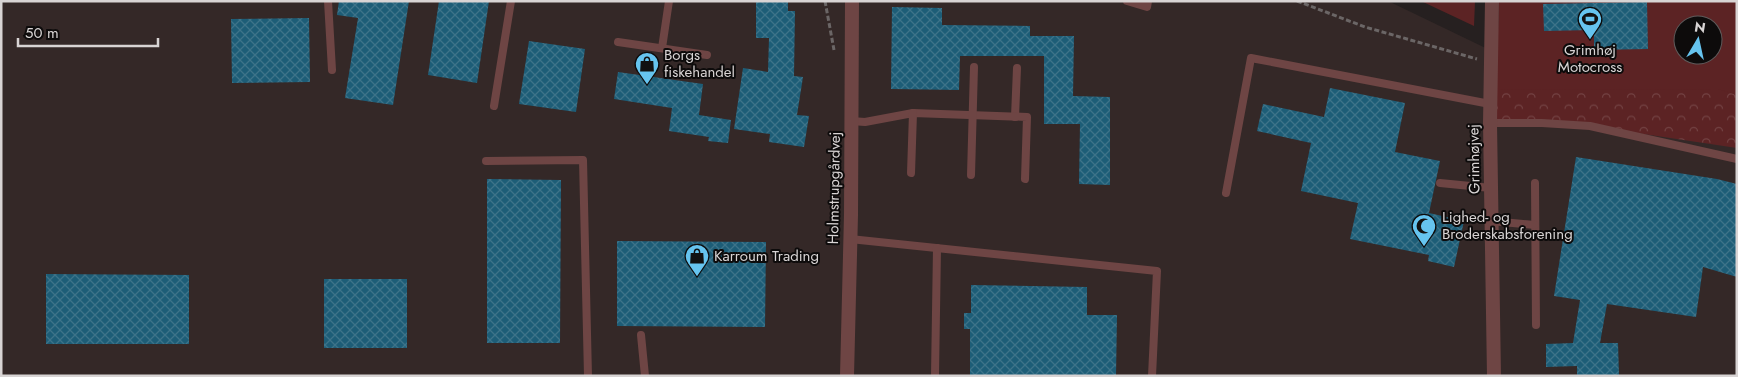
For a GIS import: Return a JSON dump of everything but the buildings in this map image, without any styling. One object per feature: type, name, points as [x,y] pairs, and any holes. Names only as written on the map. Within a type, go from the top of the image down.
[{"type":"street","name":"Holmstrupgårdvej","points":[[847,376],[852,1]]},
{"type":"street","name":"Grimhøjvej","points":[[1492,1],[1490,123],[1494,376]]},
{"type":"lane","points":[[328,1],[332,70]]},
{"type":"lane","points":[[494,106],[511,1]]},
{"type":"lane","points":[[662,48],[669,1]]},
{"type":"lane","points":[[1127,1],[1147,7],[1148,1]]},
{"type":"lane","points":[[618,42],[707,55]]},
{"type":"lane","points":[[1226,194],[1251,58],[1490,104]]},
{"type":"lane","points":[[970,175],[974,67]]},
{"type":"lane","points":[[1015,117],[1017,68]]},
{"type":"lane","points":[[851,120],[866,122],[913,113],[1027,117],[1025,179]]},
{"type":"lane","points":[[911,173],[913,113]]},
{"type":"lane","points":[[1490,123],[1542,123],[1590,126],[1737,159]]},
{"type":"lane","points":[[486,161],[583,160],[588,376]]},
{"type":"lane","points":[[1535,183],[1536,325]]},
{"type":"lane","points":[[1440,184],[1491,188]]},
{"type":"lane","points":[[1491,221],[1535,225]]},
{"type":"lane","points":[[850,240],[1157,271],[1152,376]]},
{"type":"lane","points":[[935,376],[937,248]]},
{"type":"lane","points":[[641,335],[645,376]]},
{"type":"path","points":[[1297,1],[1365,27],[1492,64]]},
{"type":"shaded area","points":[[1,1],[1388,1],[1498,54],[1737,96],[1737,376],[1,376]]},
{"type":"green space","points":[[1421,1],[1475,1],[1474,26]]},
{"type":"green space","name":"Grimhøj Motocross","points":[[1499,1],[1737,1],[1737,95],[1718,89],[1496,90]]},
{"type":"green space","points":[[1737,1],[1737,148],[1590,126],[1490,123],[1492,64],[1673,17],[1673,65],[1723,65],[1723,15],[1683,15]]},
{"type":"place","name":"Grimhøj Motocross","points":[[1590,40]]},
{"type":"place","name":"Borgs fiskehandel","points":[[647,85]]},
{"type":"place","name":"Lighed- og Broderskabsforening","points":[[1424,247]]},
{"type":"place","name":"Karroum Trading","points":[[697,277]]}]
